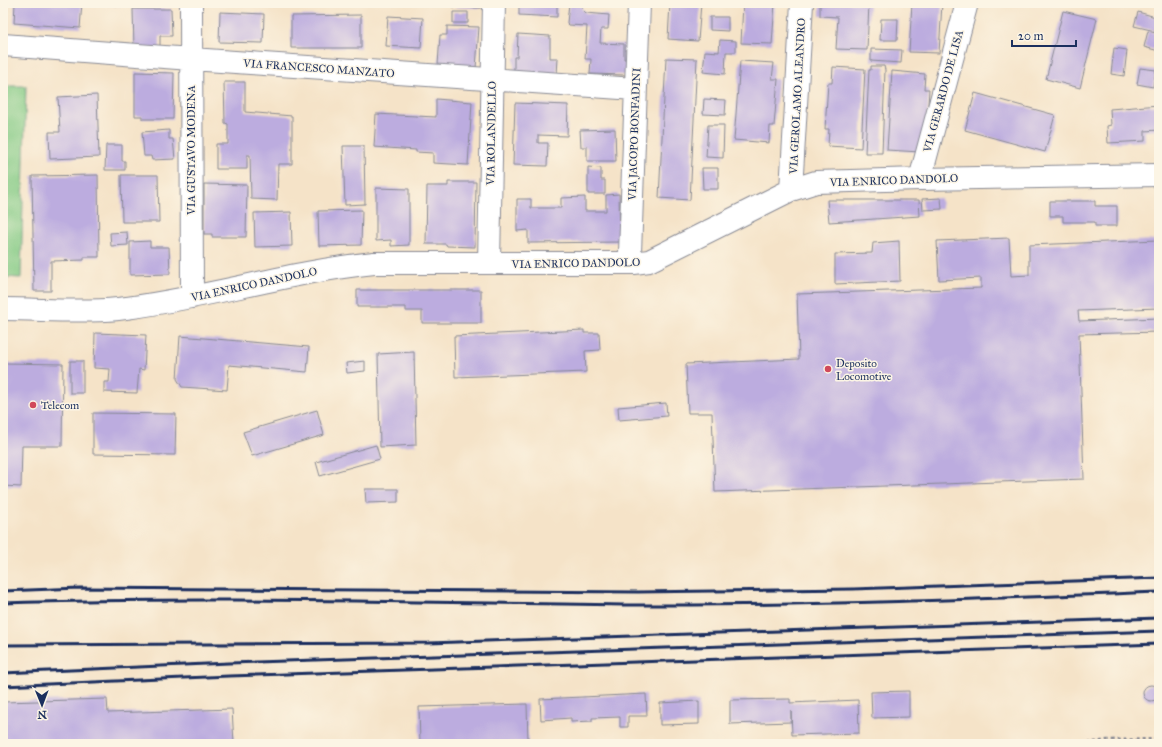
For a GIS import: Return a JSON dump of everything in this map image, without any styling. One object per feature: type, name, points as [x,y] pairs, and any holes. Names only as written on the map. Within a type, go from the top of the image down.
[{"type":"street","name":"VIA GUSTAVO MODENA","points":[[191,3],[192,297]]},
{"type":"street","name":"VIA ROLANDELLO","points":[[489,263],[494,3]]},
{"type":"street","name":"VIA JACOPO BONFADINI","points":[[634,263],[630,253],[639,3]]},
{"type":"street","name":"VIA GEROLAMO ALEANDRO","points":[[791,190],[802,3]]},
{"type":"street","name":"VIA GERARDO DE LISA","points":[[920,179],[967,3]]},
{"type":"street","name":"VIA FRANCESCO MANZATO","points":[[3,45],[635,89]]},
{"type":"street","name":"VIA ENRICO DANDOLO","points":[[3,309],[98,310],[118,308],[192,297],[344,266],[374,263],[634,263],[649,261],[791,190],[816,182],[1159,175]]},
{"type":"path","points":[[1082,744],[1106,740],[1159,739]]},
{"type":"green space","points":[[3,86],[26,86],[21,278],[3,277]]},
{"type":"building","points":[[15,3],[82,3],[80,28],[14,23]]},
{"type":"building","points":[[108,3],[121,3],[121,6],[108,5]]},
{"type":"building","points":[[267,3],[282,3],[282,5],[267,6]]},
{"type":"building","points":[[453,3],[481,3],[481,8],[453,7]]},
{"type":"building","points":[[519,3],[557,3],[557,17],[519,15]]},
{"type":"building","points":[[569,3],[582,3],[582,9],[586,13],[609,15],[608,29],[601,29],[600,43],[624,44],[624,59],[627,59],[626,75],[590,74],[591,59],[585,59],[587,26],[569,25],[567,23]]},
{"type":"building","points":[[670,3],[701,3],[698,41],[668,39]]},
{"type":"building","points":[[743,3],[775,3],[772,44],[741,43]]},
{"type":"building","points":[[820,3],[869,3],[867,50],[836,49],[838,17],[820,16]]},
{"type":"building","points":[[912,3],[942,3],[939,53],[909,52]]},
{"type":"building","points":[[133,9],[171,9],[172,36],[160,36],[160,49],[134,48]]},
{"type":"building","points":[[1063,11],[1097,19],[1080,88],[1046,79]]},
{"type":"building","points":[[220,12],[264,14],[263,43],[219,42]]},
{"type":"building","points":[[453,12],[468,12],[468,23],[453,23]]},
{"type":"building","points":[[1138,12],[1159,18],[1155,31],[1134,26]]},
{"type":"building","points":[[361,15],[361,48],[291,48],[291,16]]},
{"type":"building","points":[[388,16],[423,18],[421,48],[386,46]]},
{"type":"building","points":[[710,17],[728,17],[728,31],[710,30]]},
{"type":"building","points":[[881,19],[898,19],[897,40],[880,40]]},
{"type":"building","points":[[447,26],[479,27],[476,68],[438,65],[440,35],[447,35]]},
{"type":"building","points":[[1148,31],[1159,34],[1159,51],[1144,47]]},
{"type":"building","points":[[518,34],[550,36],[550,58],[558,58],[557,75],[514,73],[514,57],[517,57]]},
{"type":"building","points":[[720,40],[736,41],[736,52],[726,52],[725,74],[703,72],[705,51],[719,52]]},
{"type":"building","points":[[1114,48],[1127,50],[1124,76],[1111,74]]},
{"type":"building","points":[[871,49],[902,50],[901,63],[871,61]]},
{"type":"building","points":[[666,58],[697,59],[690,200],[659,198]]},
{"type":"building","points":[[740,61],[774,63],[772,79],[778,79],[774,126],[770,126],[769,143],[734,140]]},
{"type":"building","points":[[871,66],[884,66],[885,70],[882,153],[865,153],[869,70],[871,70]]},
{"type":"building","points":[[833,67],[865,69],[861,148],[828,146],[829,129],[825,129],[828,83],[832,83]]},
{"type":"building","points":[[1140,68],[1156,70],[1153,87],[1137,84]]},
{"type":"building","points":[[892,71],[925,74],[924,89],[929,89],[926,136],[920,152],[887,150]]},
{"type":"building","points":[[135,72],[174,73],[173,119],[142,119],[142,116],[135,116]]},
{"type":"building","points":[[224,82],[245,82],[245,112],[292,116],[292,164],[278,164],[277,200],[251,199],[250,155],[247,155],[247,169],[216,169],[216,144],[228,144],[228,124],[225,123]]},
{"type":"building","points":[[975,93],[1055,115],[1045,152],[965,130]]},
{"type":"building","points":[[97,95],[99,157],[50,159],[49,132],[60,132],[58,97]]},
{"type":"building","points":[[436,99],[472,102],[468,165],[433,163],[433,153],[416,152],[416,150],[374,147],[376,114],[436,117]]},
{"type":"building","points":[[704,99],[726,100],[725,115],[703,114]]},
{"type":"building","points":[[515,103],[568,105],[567,136],[538,135],[538,143],[548,143],[547,166],[513,165]]},
{"type":"building","points":[[1159,105],[1159,130],[1145,131],[1145,141],[1108,143],[1107,126],[1111,125],[1110,109]]},
{"type":"building","points":[[708,125],[724,125],[723,158],[706,157]]},
{"type":"building","points":[[615,129],[616,161],[587,161],[587,147],[581,147],[580,130]]},
{"type":"building","points":[[169,130],[169,139],[173,139],[175,159],[152,160],[151,156],[144,156],[142,132]]},
{"type":"building","points":[[106,145],[122,145],[122,161],[125,161],[125,170],[105,170]]},
{"type":"building","points":[[343,146],[364,146],[365,204],[345,205]]},
{"type":"building","points":[[588,167],[601,168],[601,180],[605,180],[605,194],[588,194]]},
{"type":"building","points":[[702,168],[718,168],[718,189],[703,189]]},
{"type":"building","points":[[98,175],[99,257],[84,257],[84,260],[51,261],[51,291],[34,291],[32,176]]},
{"type":"building","points":[[121,175],[158,175],[159,222],[122,222]]},
{"type":"building","points":[[448,182],[476,182],[475,247],[447,246],[446,244],[426,244],[427,186],[448,186]]},
{"type":"building","points":[[204,184],[247,185],[246,237],[212,237],[212,234],[204,234]]},
{"type":"building","points":[[376,188],[409,189],[409,245],[391,246],[391,240],[376,241]]},
{"type":"building","points":[[619,194],[620,242],[528,243],[528,230],[517,231],[517,199],[531,199],[531,208],[561,208],[561,198],[585,197],[585,211],[606,211],[606,195]]},
{"type":"building","points":[[941,198],[942,209],[923,210],[922,199]]},
{"type":"building","points":[[827,200],[919,200],[920,216],[829,222]]},
{"type":"building","points":[[1050,201],[1095,201],[1095,206],[1117,206],[1117,226],[1095,226],[1095,222],[1063,222],[1063,216],[1050,216]]},
{"type":"building","points":[[362,210],[361,245],[319,246],[318,211]]},
{"type":"building","points":[[291,212],[292,246],[255,247],[254,213]]},
{"type":"building","points":[[127,232],[128,245],[111,246],[110,233]]},
{"type":"building","name":"Deposito Locomotive","points":[[1009,238],[1011,276],[1029,275],[1029,245],[1159,240],[1159,308],[1078,311],[1079,321],[1159,318],[1159,332],[1079,334],[1084,479],[715,492],[712,413],[688,413],[686,364],[799,359],[797,294],[981,288],[981,278],[939,280],[937,241]]},
{"type":"building","points":[[150,241],[150,247],[169,247],[170,274],[130,275],[130,242]]},
{"type":"building","points":[[899,241],[900,281],[835,284],[835,254],[872,253],[873,243]]},
{"type":"building","points":[[357,290],[481,290],[481,323],[422,323],[422,311],[406,311],[406,307],[357,307]]},
{"type":"building","points":[[584,330],[584,333],[599,333],[600,350],[585,351],[586,372],[455,377],[454,336]]},
{"type":"building","points":[[95,333],[146,335],[144,370],[139,369],[137,393],[104,392],[104,382],[109,382],[110,369],[94,368]]},
{"type":"building","points":[[180,336],[309,347],[307,372],[229,365],[227,390],[182,387],[177,379]]},
{"type":"building","points":[[414,352],[416,445],[380,447],[378,354]]},
{"type":"building","points":[[70,361],[83,361],[83,393],[70,393]]},
{"type":"building","points":[[365,361],[365,371],[347,373],[346,363]]},
{"type":"building","name":"Telecom","points":[[3,363],[63,364],[62,446],[22,446],[21,487],[3,486]]},
{"type":"building","points":[[666,403],[667,416],[619,420],[618,407]]},
{"type":"building","points":[[317,410],[324,435],[252,456],[243,432]]},
{"type":"building","points":[[93,413],[176,414],[175,455],[93,454]]},
{"type":"building","points":[[376,445],[380,459],[320,476],[316,462]]},
{"type":"building","points":[[365,489],[398,489],[398,502],[366,503]]},
{"type":"building","points":[[1148,685],[1154,685],[1159,690],[1157,699],[1154,701],[1148,701],[1143,696],[1143,690]]},
{"type":"building","points":[[909,691],[909,717],[872,718],[871,692]]},
{"type":"building","points":[[646,694],[647,716],[628,716],[628,727],[620,727],[620,717],[592,718],[592,721],[571,722],[571,718],[541,720],[540,699]]},
{"type":"building","points":[[107,699],[108,713],[232,709],[234,744],[3,744],[3,702]]},
{"type":"building","points":[[790,699],[790,703],[858,700],[859,733],[792,735],[791,710],[791,722],[730,724],[730,700]]},
{"type":"building","points":[[699,701],[699,724],[660,725],[660,703]]},
{"type":"building","points":[[527,704],[528,742],[420,744],[419,707]]},
{"type":"railway","points":[[3,591],[80,588],[638,592],[853,589],[1159,578]]},
{"type":"railway","points":[[3,603],[240,600],[702,605],[898,602],[1159,592]]},
{"type":"railway","points":[[3,645],[429,643],[1159,618]]},
{"type":"railway","points":[[3,673],[229,663],[1159,631]]},
{"type":"railway","points":[[3,686],[229,676],[1159,644]]},
{"type":"place","name":"Deposito Locomotive","points":[[828,369]]},
{"type":"place","name":"Telecom","points":[[33,405]]}]
